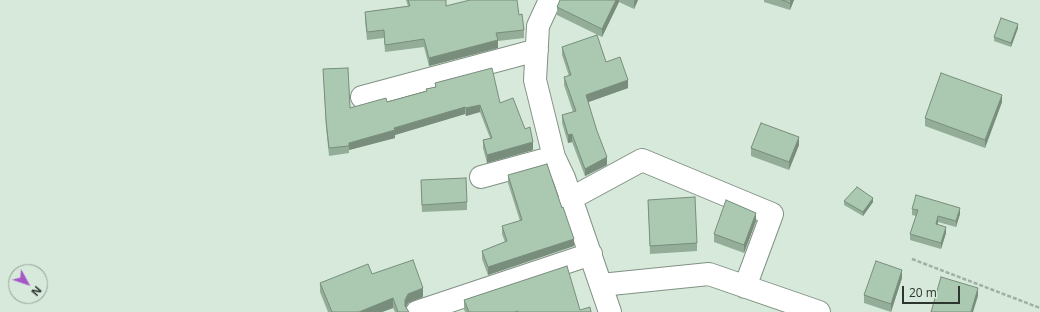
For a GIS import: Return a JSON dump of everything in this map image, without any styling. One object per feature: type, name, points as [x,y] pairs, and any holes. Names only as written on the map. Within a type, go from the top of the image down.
[{"type":"street","points":[[550,0],[538,26],[535,80],[554,157],[564,178],[610,312]]},
{"type":"street","points":[[362,97],[537,50]]},
{"type":"street","points":[[481,177],[554,157]]},
{"type":"street","points":[[570,199],[642,160],[772,214],[745,287]]},
{"type":"street","points":[[417,312],[591,254]]},
{"type":"street","points":[[601,285],[709,274],[819,312]]},
{"type":"path","points":[[912,259],[1040,308]]},
{"type":"building","points":[[408,0],[446,0],[446,6],[470,0],[517,0],[519,15],[522,14],[524,30],[496,33],[498,40],[429,58],[424,39],[385,45],[384,30],[367,32],[365,12],[410,6]]},
{"type":"building","points":[[560,0],[616,0],[602,29],[557,7]]},
{"type":"building","points":[[782,0],[791,0],[790,3]]},
{"type":"building","points":[[1001,18],[1018,24],[1011,43],[994,37]]},
{"type":"building","points":[[597,35],[606,62],[620,57],[628,80],[586,95],[607,157],[585,169],[572,134],[568,135],[562,115],[576,111],[564,77],[571,75],[562,47]]},
{"type":"building","points":[[348,68],[350,108],[386,98],[387,102],[427,91],[426,89],[436,87],[435,83],[492,68],[500,103],[513,98],[525,129],[530,127],[533,142],[487,155],[483,140],[492,138],[480,105],[465,107],[394,128],[395,130],[349,143],[349,146],[329,148],[323,69]]},
{"type":"building","points":[[941,73],[1002,95],[985,140],[925,118]]},
{"type":"building","points":[[761,123],[799,137],[789,162],[751,148]]},
{"type":"building","points":[[547,164],[574,239],[488,267],[482,251],[507,241],[502,226],[522,220],[508,175]]},
{"type":"building","points":[[466,178],[467,202],[422,205],[421,180]]},
{"type":"building","points":[[857,187],[873,198],[863,212],[844,201]]},
{"type":"building","points":[[916,195],[960,208],[956,221],[938,216],[936,224],[946,227],[941,243],[910,234],[918,210],[912,209]]},
{"type":"building","points":[[695,197],[697,243],[650,246],[648,200]]},
{"type":"building","points":[[726,200],[756,213],[744,245],[714,234]]},
{"type":"building","points":[[413,260],[423,288],[408,294],[405,300],[405,306],[409,312],[398,312],[393,298],[359,312],[332,312],[320,283],[368,264],[372,274]]},
{"type":"building","points":[[876,261],[902,270],[891,304],[864,295]]},
{"type":"building","points":[[567,266],[580,310],[590,307],[591,312],[469,312],[464,300]]},
{"type":"building","points":[[941,277],[978,288],[971,312],[931,312]]}]
